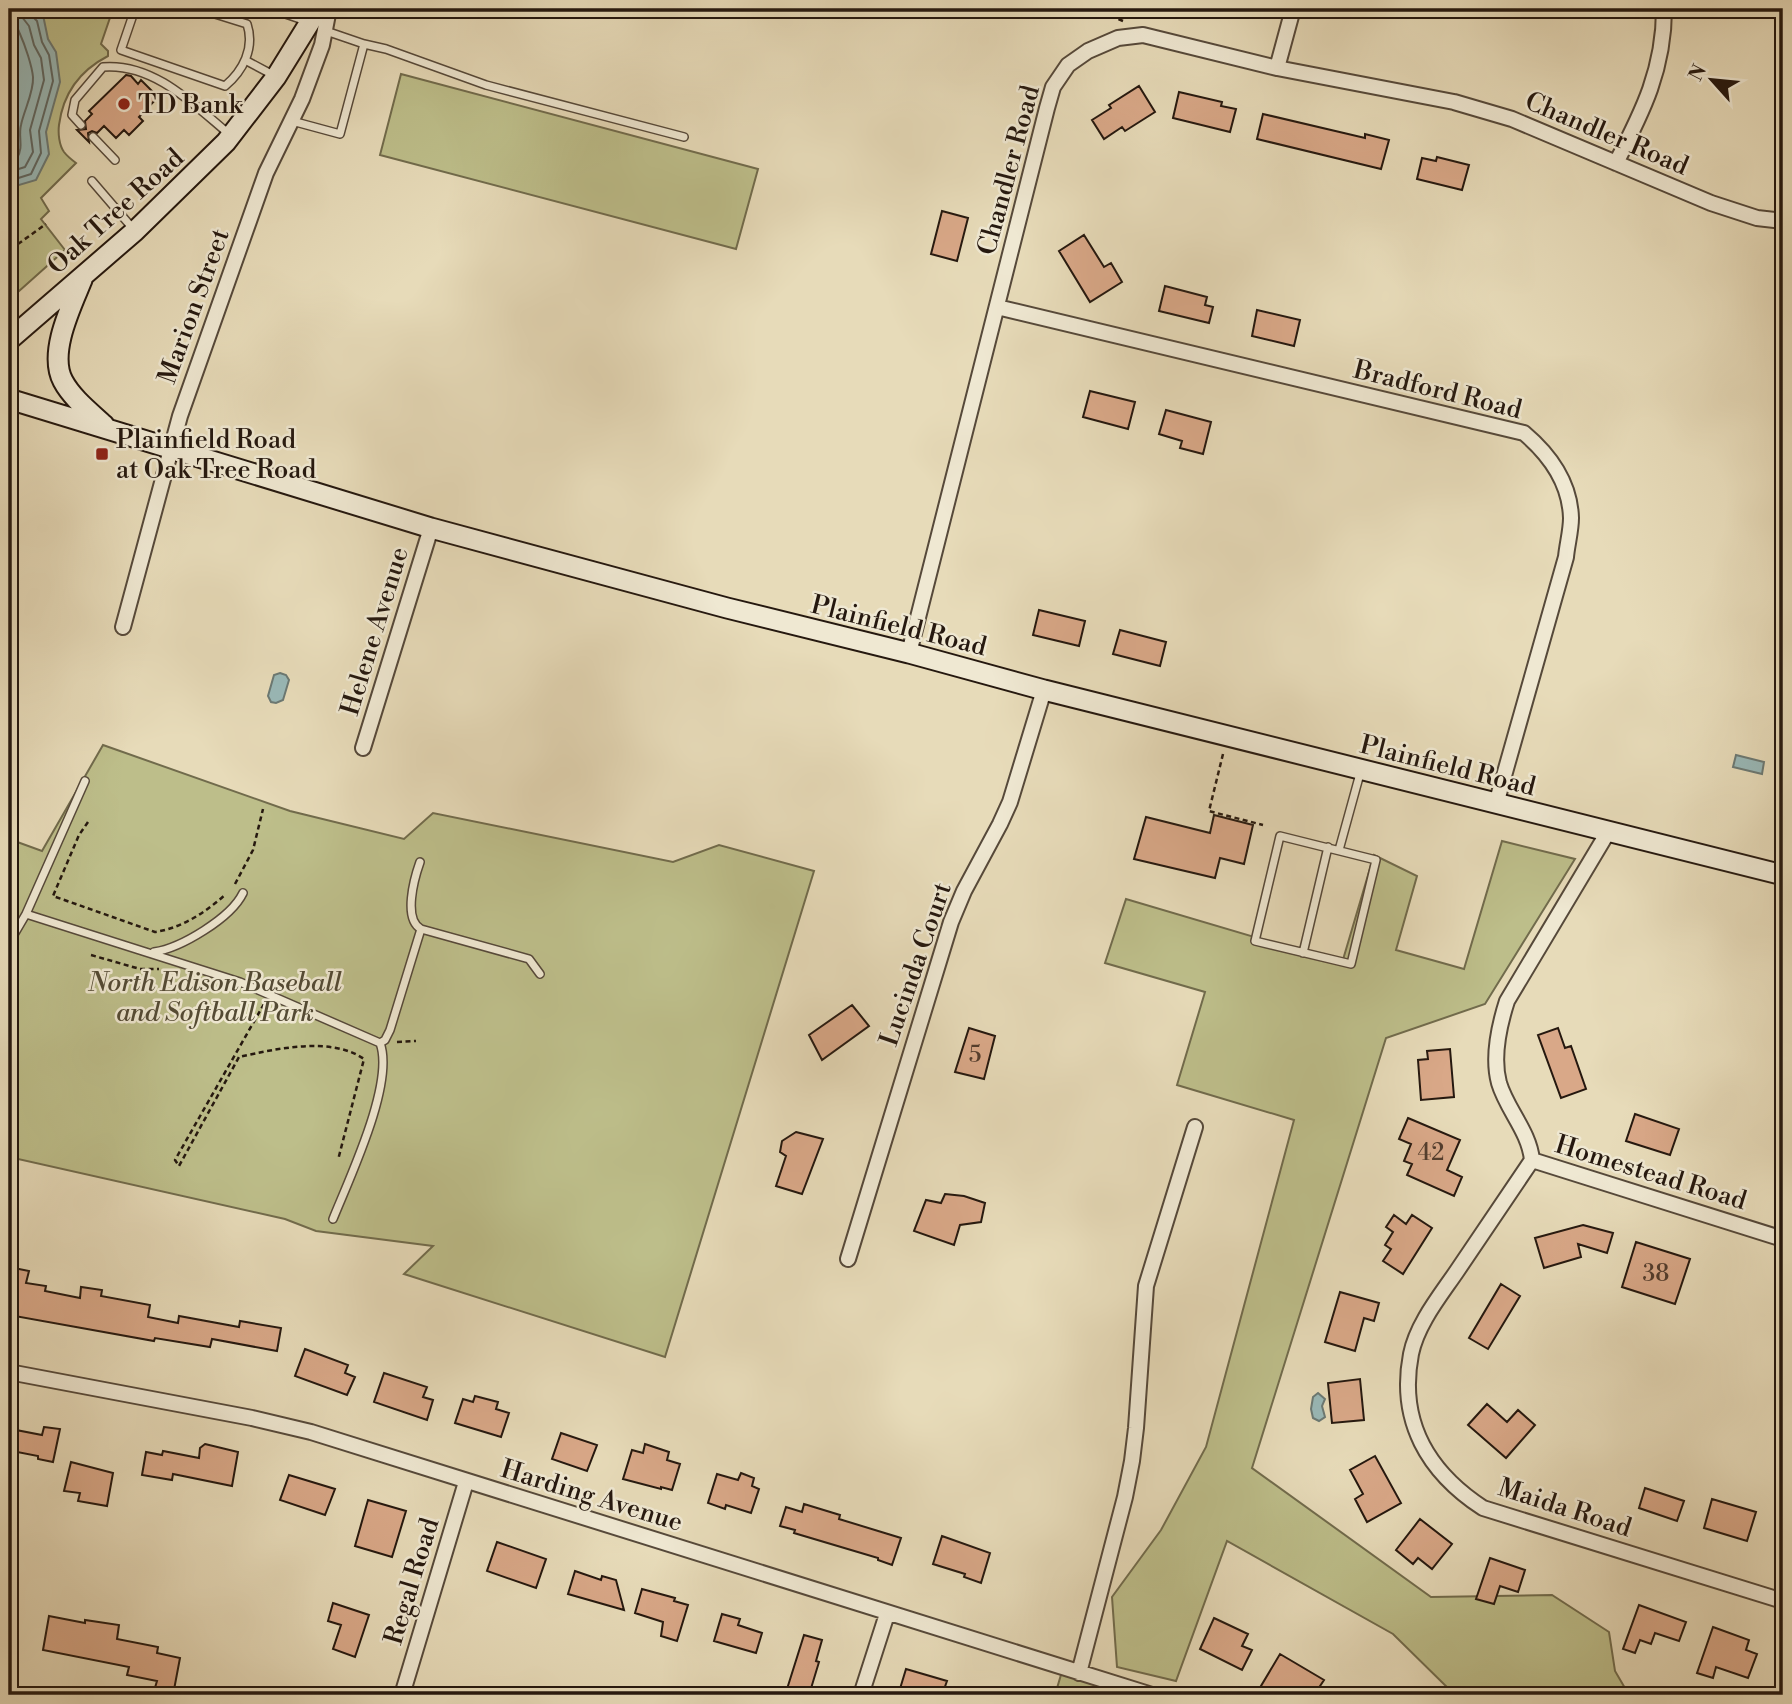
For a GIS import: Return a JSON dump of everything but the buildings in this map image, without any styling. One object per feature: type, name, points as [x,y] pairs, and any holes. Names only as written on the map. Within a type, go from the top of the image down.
[{"type":"street","name":"Marion Street","points":[[123,627],[180,416],[266,173],[302,99],[318,20],[329,9]]},
{"type":"street","points":[[1276,68],[1293,9]]},
{"type":"street","points":[[1616,163],[1644,109],[1658,70],[1664,9]]},
{"type":"street","name":"Oak Tree Road","points":[[9,340],[181,188],[231,136],[318,20]]},
{"type":"street","name":"Chandler Road","points":[[909,653],[1047,108],[1054,87],[1068,65],[1088,51],[1118,38],[1143,35],[1276,68],[1454,102],[1512,119],[1711,203],[1758,218],[1783,221]]},
{"type":"street","points":[[83,276],[57,353],[61,379],[75,397],[107,428]]},
{"type":"street","name":"Bradford Road","points":[[997,307],[1524,433],[1543,449],[1562,477],[1571,518],[1566,557],[1496,804]]},
{"type":"street","name":"Plainfield Road","points":[[9,399],[431,528],[727,608],[1783,875]]},
{"type":"street","name":"Helene Avenue","points":[[363,748],[431,528]]},
{"type":"street","name":"Lucinda Court","points":[[848,1259],[951,922],[1010,802],[1044,690]]},
{"type":"street","name":"Homestead Road","points":[[1608,832],[1507,1001],[1499,1026],[1499,1083],[1527,1139],[1532,1160],[1783,1239]]},
{"type":"street","points":[[1079,1673],[1132,1461],[1146,1286],[1195,1127]]},
{"type":"street","name":"Maida Road","points":[[1532,1160],[1430,1312],[1411,1352],[1408,1380],[1410,1409],[1417,1437],[1429,1457],[1459,1492],[1483,1508],[1783,1601]]},
{"type":"street","name":"Harding Avenue","points":[[9,1372],[311,1432],[1152,1695]]},
{"type":"street","name":"Regal Road","points":[[402,1695],[466,1482]]},
{"type":"street","points":[[861,1695],[887,1614]]},
{"type":"lane","points":[[135,9],[121,50],[225,86],[243,66],[250,32],[247,24],[199,9]]},
{"type":"lane","points":[[271,9],[318,20],[364,44],[386,49],[486,85],[684,137]]},
{"type":"lane","points":[[292,121],[340,134],[364,44]]},
{"type":"lane","points":[[245,60],[276,77]]},
{"type":"lane","points":[[81,125],[72,116],[75,100],[103,67],[118,66],[169,85],[231,136]]},
{"type":"lane","points":[[93,137],[115,160]]},
{"type":"lane","points":[[92,181],[135,231]]},
{"type":"lane","points":[[1339,850],[1361,770]]},
{"type":"lane","points":[[9,943],[26,914],[85,781]]},
{"type":"lane","points":[[1280,836],[1328,847],[1376,860],[1351,964],[1255,941],[1280,836]]},
{"type":"lane","points":[[1303,953],[1328,847]]},
{"type":"lane","points":[[419,862],[413,887],[411,918],[415,925],[529,959],[540,974]]},
{"type":"lane","points":[[149,953],[174,947],[190,939],[231,910],[243,893]]},
{"type":"lane","points":[[26,914],[240,982],[380,1043]]},
{"type":"lane","points":[[380,1043],[385,1040],[390,1030],[422,929]]},
{"type":"lane","points":[[333,1219],[376,1108],[383,1062],[380,1043]]},
{"type":"path","points":[[1095,9],[1126,22]]},
{"type":"path","points":[[9,271],[15,260],[10,248],[46,224]]},
{"type":"path","points":[[1211,751],[1225,754],[1209,811],[1263,825]]},
{"type":"path","points":[[88,822],[79,835],[54,896],[155,932],[165,931],[193,919],[233,888],[253,849],[263,809]]},
{"type":"path","points":[[91,955],[140,969],[162,968]]},
{"type":"path","points":[[266,1000],[175,1160],[179,1166],[239,1057],[286,1047],[312,1046],[352,1053],[363,1059],[338,1160]]},
{"type":"green space","points":[[9,9],[113,9],[101,44],[108,51],[108,56],[81,76],[64,103],[61,114],[61,146],[76,163],[41,198],[49,211],[41,219],[65,250],[9,300]]},
{"type":"green space","points":[[401,74],[758,169],[736,249],[380,155]]},
{"type":"green space","name":"North Edison Baseball and Softball Park","points":[[103,745],[290,811],[404,839],[433,813],[673,862],[719,845],[814,871],[665,1357],[404,1274],[433,1246],[316,1231],[285,1219],[9,1157],[9,839],[42,851]]},
{"type":"green space","points":[[1502,841],[1575,859],[1485,1004],[1386,1038],[1252,1468],[1431,1597],[1552,1595],[1609,1632],[1615,1671],[1629,1695],[1455,1695],[1393,1634],[1227,1541],[1176,1681],[1117,1667],[1112,1597],[1161,1530],[1206,1447],[1294,1120],[1177,1085],[1205,992],[1105,963],[1126,899],[1342,963],[1374,855],[1417,876],[1396,950],[1464,969]]},
{"type":"green space","points":[[1063,1668],[1111,1682],[1108,1695],[1055,1695]]},
{"type":"water","points":[[9,9],[31,9],[43,15],[48,39],[56,52],[60,82],[46,132],[49,154],[36,180],[9,188]]},
{"type":"water","points":[[274,675],[286,675],[289,680],[283,700],[271,702],[268,696]]},
{"type":"water","points":[[1736,755],[1764,762],[1762,774],[1733,767]]},
{"type":"water","points":[[1318,1393],[1325,1399],[1322,1406],[1325,1417],[1319,1421],[1313,1418],[1311,1409],[1313,1397]]},
{"type":"place","name":"TD Bank","points":[[124,104]]},
{"type":"place","name":"Plainfield Road at Oak Tree Road","points":[[102,454]]}]
